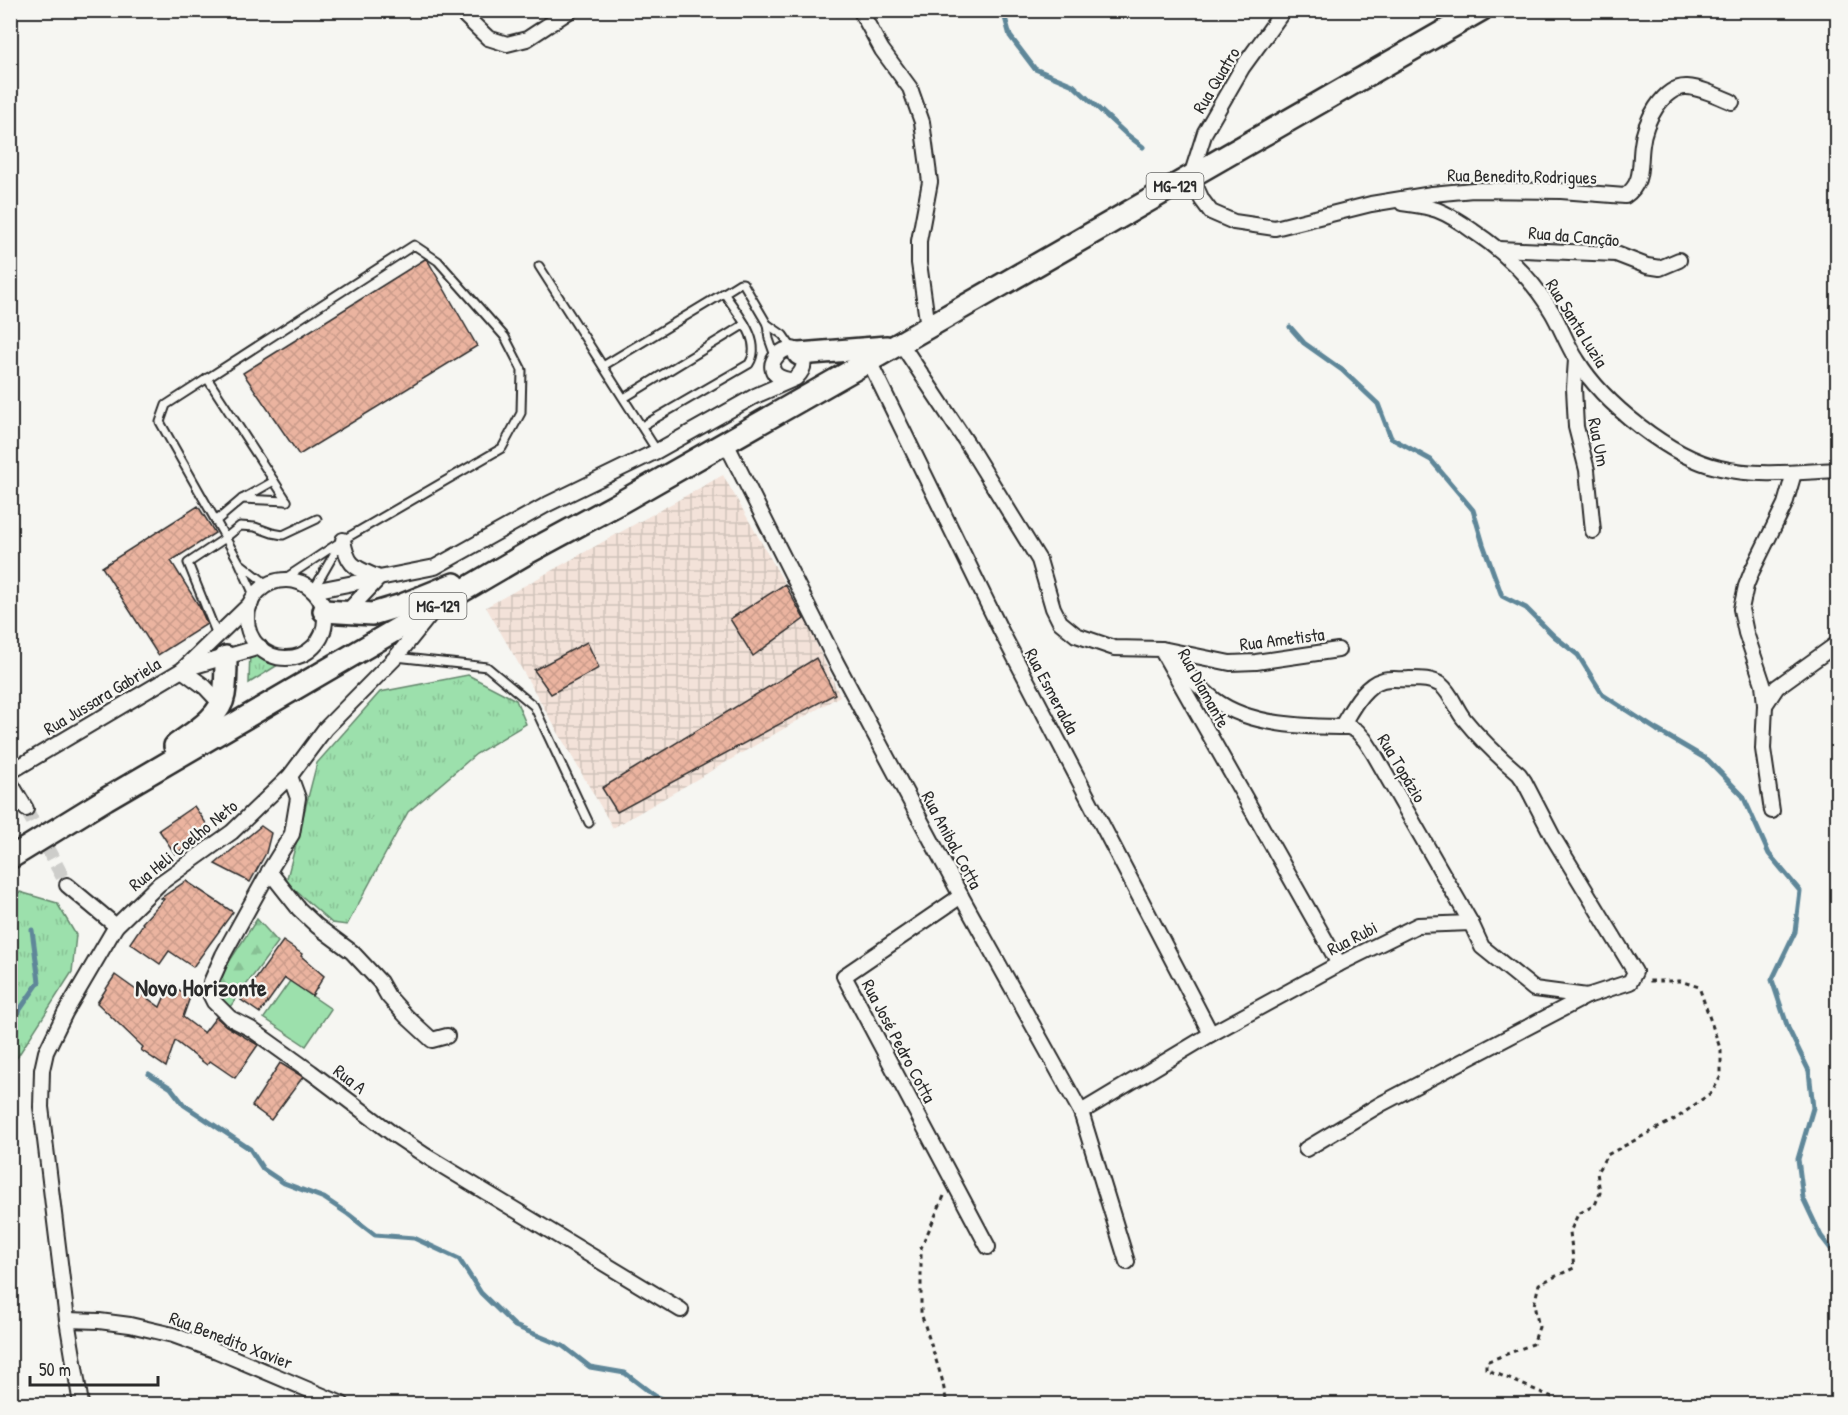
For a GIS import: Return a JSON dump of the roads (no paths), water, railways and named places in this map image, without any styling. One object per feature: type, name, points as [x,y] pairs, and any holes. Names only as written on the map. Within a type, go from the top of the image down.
[{"type":"main road","name":"MG-129","points":[[10,858],[106,799],[530,552],[726,443],[1481,10]]},
{"type":"main road","points":[[796,352],[897,344]]},
{"type":"main road","points":[[324,611],[372,614],[393,608],[530,552]]},
{"type":"main road","points":[[322,674],[393,608]]},
{"type":"main road","points":[[106,799],[206,723],[224,697],[226,657]]},
{"type":"street","points":[[459,10],[488,38],[507,44],[527,39],[571,10]]},
{"type":"street","points":[[860,10],[882,50],[910,88],[922,122],[930,182],[919,241],[919,263],[928,327]]},
{"type":"street","name":"Rua Quatro","points":[[1191,176],[1205,132],[1242,68],[1284,10]]},
{"type":"street","name":"Rua Benedito Rodrigues","points":[[1191,176],[1202,200],[1211,212],[1234,222],[1275,228],[1371,204],[1473,190],[1625,196],[1632,190],[1641,171],[1642,143],[1652,116],[1666,95],[1685,87],[1698,89],[1731,102]]},
{"type":"street","name":"Rua Santa Luzia","points":[[1393,201],[1438,211],[1456,219],[1511,260],[1551,310],[1576,360],[1587,374],[1616,406],[1638,424],[1682,453],[1699,462],[1744,472],[1769,474],[1838,470]]},
{"type":"street","name":"Rua da Canção","points":[[1498,249],[1616,254],[1647,266],[1660,268],[1679,260]]},
{"type":"street","name":"Rua Diamante","points":[[897,344],[967,443],[1039,560],[1053,608],[1060,622],[1076,634],[1114,648],[1161,649],[1339,964]]},
{"type":"street","points":[[313,591],[435,567],[548,504],[657,451],[755,396],[796,378],[801,374],[803,367],[802,360],[796,352],[787,349],[780,352],[755,396]]},
{"type":"street","name":"Rua Um","points":[[1576,360],[1574,388],[1576,427],[1587,470],[1593,531]]},
{"type":"street","name":"Rua Esmeralda","points":[[869,361],[1000,629],[1211,1034]]},
{"type":"street","points":[[774,363],[777,375],[789,380]]},
{"type":"street","name":"Rua Anibal Cotta","points":[[726,443],[836,662],[961,896],[1081,1112],[1127,1262]]},
{"type":"street","points":[[1773,811],[1763,749],[1764,705],[1760,672],[1746,633],[1742,609],[1746,586],[1785,504],[1794,472]]},
{"type":"street","points":[[343,540],[346,555],[351,564],[379,578]]},
{"type":"street","points":[[346,613],[379,578]]},
{"type":"street","points":[[284,579],[303,584],[313,591],[320,600],[325,623],[321,636],[313,647],[302,655],[289,658],[276,657],[264,651],[254,642],[249,629],[248,616],[253,600],[268,585],[284,579]]},
{"type":"street","name":"Rua Jussara Gabriela","points":[[10,772],[182,670],[253,600]]},
{"type":"street","name":"Rua Heli Coelho Neto","points":[[81,1404],[67,1320],[41,1107],[42,1070],[46,1052],[65,1013],[116,926],[159,884],[232,832],[290,776],[325,729],[396,657],[436,607]]},
{"type":"street","points":[[1764,705],[1776,687],[1838,643]]},
{"type":"street","name":"Rua Jussara Gabriela","points":[[182,670],[260,647]]},
{"type":"street","name":"Rua Ametista","points":[[1161,649],[1230,663],[1256,662],[1338,650]]},
{"type":"street","name":"Rua Topázio","points":[[1161,649],[1215,699],[1232,710],[1268,722],[1349,727],[1357,732],[1374,754],[1471,923]]},
{"type":"street","name":"Rua Jussara Gabriela","points":[[182,670],[205,687],[221,704]]},
{"type":"street","points":[[1306,1149],[1381,1104],[1587,996],[1632,977],[1524,781],[1480,739],[1458,712],[1451,696],[1442,686],[1431,680],[1383,680],[1366,691],[1341,727]]},
{"type":"street","name":"Rua A","points":[[290,776],[298,798],[292,834],[268,871],[214,975],[210,987],[210,994],[214,1002],[230,1018],[251,1029],[426,1156],[681,1310]]},
{"type":"street","points":[[10,782],[26,809]]},
{"type":"street","points":[[268,871],[299,909],[317,926],[352,952],[380,982],[388,996],[432,1040],[447,1036]]},
{"type":"street","points":[[67,885],[116,926]]},
{"type":"street","name":"Rua José Pedro Cotta","points":[[961,896],[844,976],[988,1247]]},
{"type":"street","points":[[1471,923],[1482,947],[1534,988],[1587,996]]},
{"type":"street","name":"Rua Rubi","points":[[1081,1112],[1211,1034],[1339,964],[1418,925],[1471,923]]},
{"type":"street","name":"Rua Benedito Xavier","points":[[67,1320],[130,1325],[173,1335],[227,1355],[342,1404]]},
{"type":"lane","points":[[253,600],[238,562],[160,423],[166,405],[414,245],[438,261],[505,337],[522,370],[521,413],[502,448],[343,540],[284,579]]},
{"type":"lane","points":[[539,266],[657,451]]},
{"type":"lane","points":[[603,366],[740,283],[743,283],[767,324],[774,363]]},
{"type":"lane","points":[[642,426],[749,364],[753,350],[750,331],[724,293]]},
{"type":"lane","points":[[624,398],[745,324]]},
{"type":"lane","points":[[767,324],[783,335],[796,352]]},
{"type":"lane","points":[[207,378],[287,501],[242,499]]},
{"type":"lane","points":[[216,521],[242,499],[274,481]]},
{"type":"lane","points":[[218,636],[188,563],[240,526],[255,527],[283,535],[317,519]]},
{"type":"lane","points":[[313,591],[343,540]]},
{"type":"lane","points":[[238,562],[268,585]]},
{"type":"lane","points":[[396,657],[487,667],[534,706],[589,823]]},
{"type":"waterway","points":[[1003,10],[1010,36],[1035,69],[1073,85],[1143,147]]},
{"type":"waterway","points":[[1290,327],[1304,343],[1342,370],[1378,404],[1391,438],[1431,460],[1473,510],[1502,596],[1526,608],[1554,636],[1578,655],[1603,695],[1708,760],[1743,796],[1769,854],[1800,891],[1795,932],[1772,980],[1788,1028],[1809,1071],[1813,1108],[1798,1159],[1803,1198],[1821,1236],[1838,1258]]},
{"type":"waterway","points":[[10,1024],[39,982],[32,930]]},
{"type":"waterway","points":[[149,1074],[171,1088],[184,1105],[250,1149],[263,1169],[284,1183],[324,1198],[375,1235],[414,1238],[459,1259],[481,1293],[515,1326],[563,1346],[590,1367],[625,1373],[655,1396],[672,1404]]},
{"type":"waterway","points":[[1833,1404],[1838,1398]]},
{"type":"tunnel","points":[[26,809],[67,885]]},
{"type":"district","name":"Novo Horizonte","points":[[201,987]]}]
